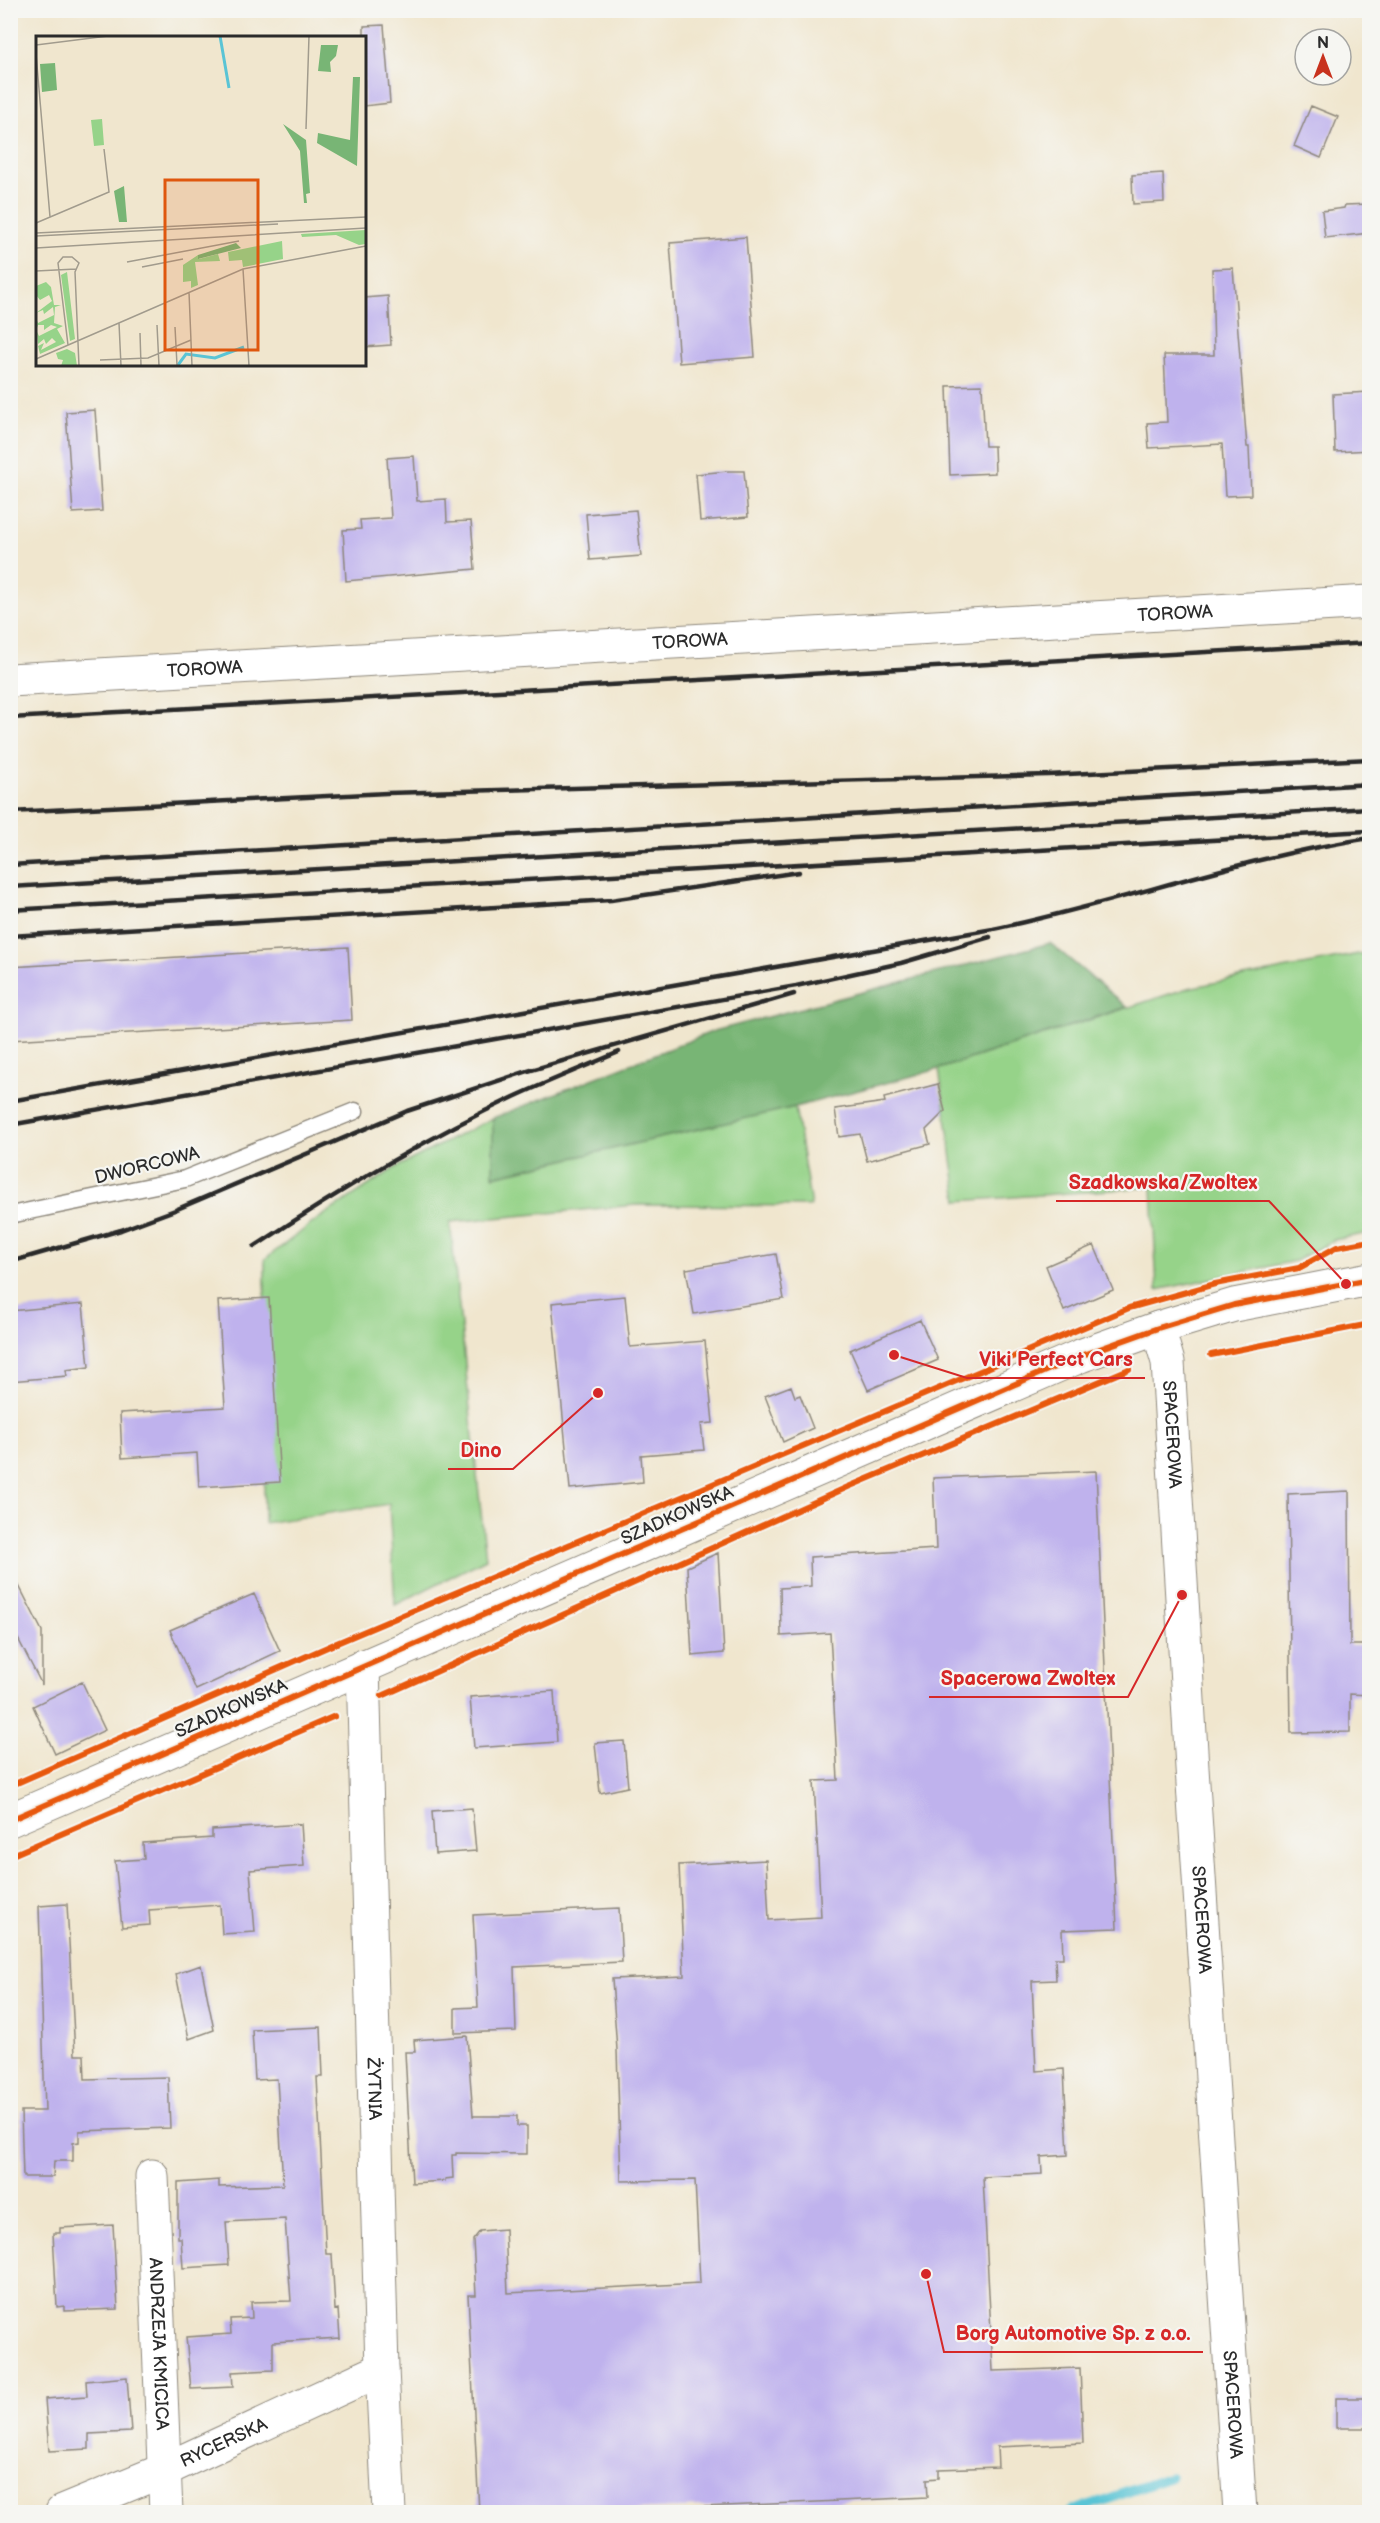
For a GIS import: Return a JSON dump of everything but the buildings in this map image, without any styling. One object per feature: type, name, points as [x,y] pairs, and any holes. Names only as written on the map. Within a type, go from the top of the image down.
[{"type":"street","name":"TOROWA","points":[[10,680],[1370,602]]},
{"type":"street","name":"SZADKOWSKA","points":[[10,1820],[1080,1356],[1158,1328],[1234,1305],[1370,1279]]},
{"type":"street","name":"SPACEROWA","points":[[1158,1328],[1168,1362],[1240,2512]]},
{"type":"street","name":"ŻYTNIA","points":[[363,1666],[382,2369],[389,2512]]},
{"type":"street","name":"ANDRZEJA KMICICA","points":[[152,2176],[166,2512]]},
{"type":"street","name":"RYCERSKA","points":[[62,2512],[164,2470],[382,2369]]},
{"type":"lane","name":"DWORCOWA","points":[[10,1215],[185,1179],[355,1111]]},
{"type":"green space","points":[[1050,943],[1127,1007],[939,1069],[795,1107],[493,1176],[493,1118],[714,1031]]},
{"type":"green space","points":[[1369,952],[1369,1233],[1334,1240],[1295,1261],[1157,1290],[1152,1187],[958,1201],[939,1069],[1188,988]]},
{"type":"green space","points":[[795,1107],[811,1206],[636,1205],[450,1222],[486,1559],[395,1605],[389,1504],[264,1523],[265,1259],[319,1218],[395,1168],[493,1118],[494,1176]]},
{"type":"waterway","points":[[1071,2512],[1170,2477]]},
{"type":"railway","points":[[10,718],[1370,643]]},
{"type":"railway","points":[[10,812],[387,793],[1048,775],[1370,759]]},
{"type":"railway","points":[[10,865],[1370,784]]},
{"type":"railway","points":[[10,887],[1370,808]]},
{"type":"railway","points":[[10,910],[1367,831]]},
{"type":"railway","points":[[10,1101],[993,929],[1228,868],[1322,846],[1370,838]]},
{"type":"railway","points":[[10,936],[611,900],[799,872]]},
{"type":"railway","points":[[10,1125],[796,986],[901,963],[990,937]]},
{"type":"railway","points":[[10,1262],[121,1230],[175,1210],[407,1111],[528,1071],[794,994]]},
{"type":"railway","points":[[254,1247],[349,1186],[447,1130],[514,1097],[619,1052]]},
{"type":"cycle path","points":[[10,1786],[332,1645],[1129,1308],[1215,1284],[1299,1268],[1337,1247],[1370,1241]]},
{"type":"cycle path","points":[[10,1820],[1080,1356],[1158,1328],[1234,1305],[1370,1279]]},
{"type":"cycle path","points":[[1211,1355],[1370,1324]]},
{"type":"cycle path","points":[[382,1696],[848,1487],[1129,1369]]},
{"type":"cycle path","points":[[10,1856],[335,1716]]},
{"type":"place","name":"Szadkowska/Zwoltex","points":[[1346,1284]]},
{"type":"place","name":"Viki Perfect Cars","points":[[894,1355]]},
{"type":"place","name":"Dino","points":[[598,1393]]},
{"type":"place","name":"Spacerowa Zwoltex","points":[[1182,1595]]},
{"type":"place","name":"Borg Automotive Sp. z o.o.","points":[[926,2274]]}]
